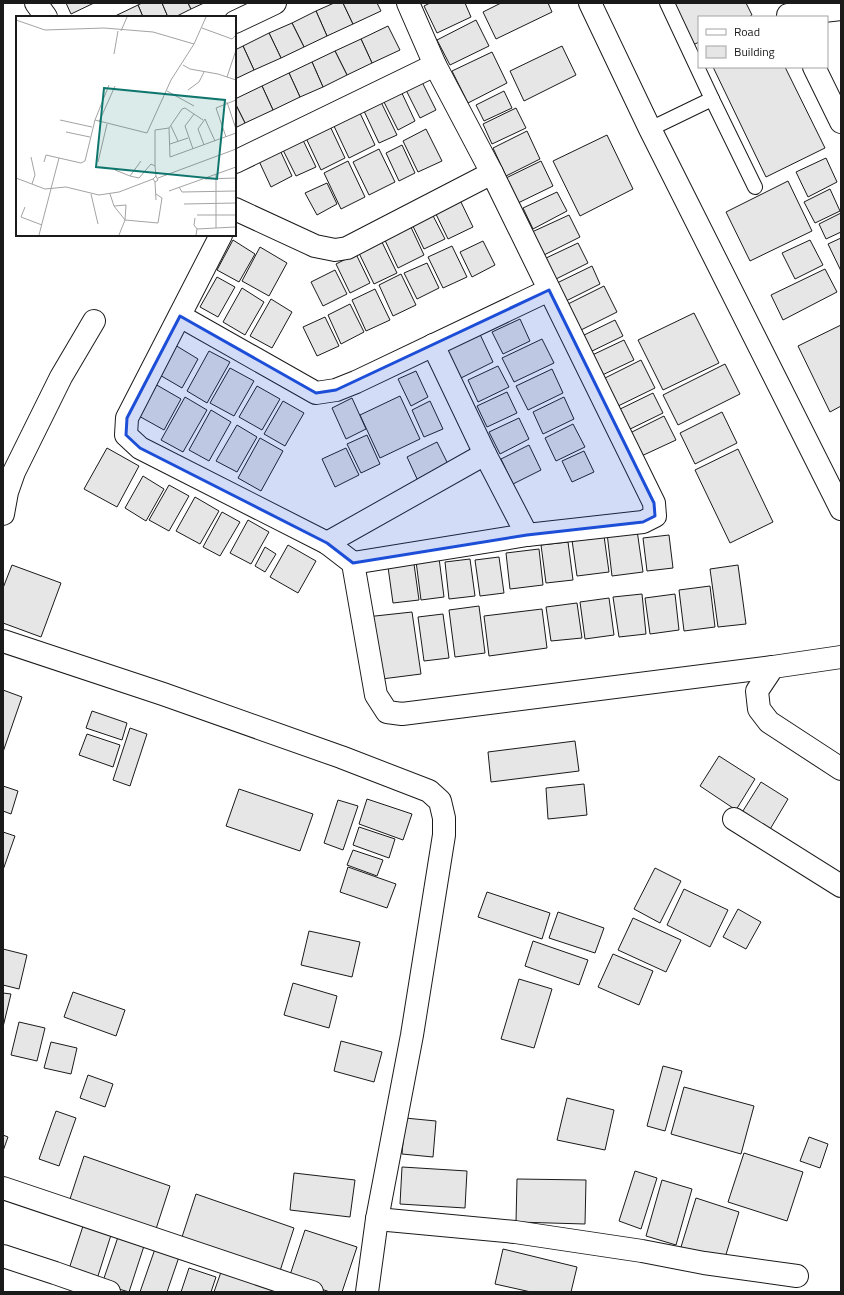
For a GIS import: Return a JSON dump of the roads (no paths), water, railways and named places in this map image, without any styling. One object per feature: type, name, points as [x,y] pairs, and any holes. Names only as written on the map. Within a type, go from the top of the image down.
[{"type":"street","points":[[36,3],[45,16]]},
{"type":"street","points":[[236,22],[276,3]]},
{"type":"street","points":[[353,563],[527,535],[643,522],[655,516],[654,503],[492,173],[435,65],[408,3]]},
{"type":"street","points":[[590,3],[650,129],[841,509]]},
{"type":"street","points":[[787,12],[841,9]]},
{"type":"street","points":[[236,162],[435,65]]},
{"type":"street","points":[[814,68],[841,122]]},
{"type":"street","points":[[236,209],[315,246],[335,250],[347,248],[492,173]]},
{"type":"street","points":[[220,236],[126,418],[126,435],[140,448],[327,544],[353,563],[376,695],[387,712],[402,714],[841,657]]},
{"type":"street","points":[[180,316],[316,393],[336,390],[549,290]]},
{"type":"street","points":[[3,514],[7,492],[14,472],[61,377],[94,320]]},
{"type":"street","points":[[433,345],[485,454],[527,535]]},
{"type":"street","points":[[327,544],[485,454]]},
{"type":"street","points":[[3,641],[163,694],[341,756],[429,790],[440,801],[444,818],[444,835],[412,1035],[377,1219],[368,1292]]},
{"type":"street","points":[[773,667],[757,691],[758,709],[769,722],[841,769]]},
{"type":"street","points":[[734,819],[841,886]]},
{"type":"street","points":[[3,1188],[312,1292]]},
{"type":"street","points":[[377,1219],[515,1232],[704,1263],[797,1276]]},
{"type":"street","points":[[3,1256],[109,1292]]},
{"type":"lane","points":[[667,3],[755,186]]},
{"type":"lane","points":[[650,129],[712,99]]}]
